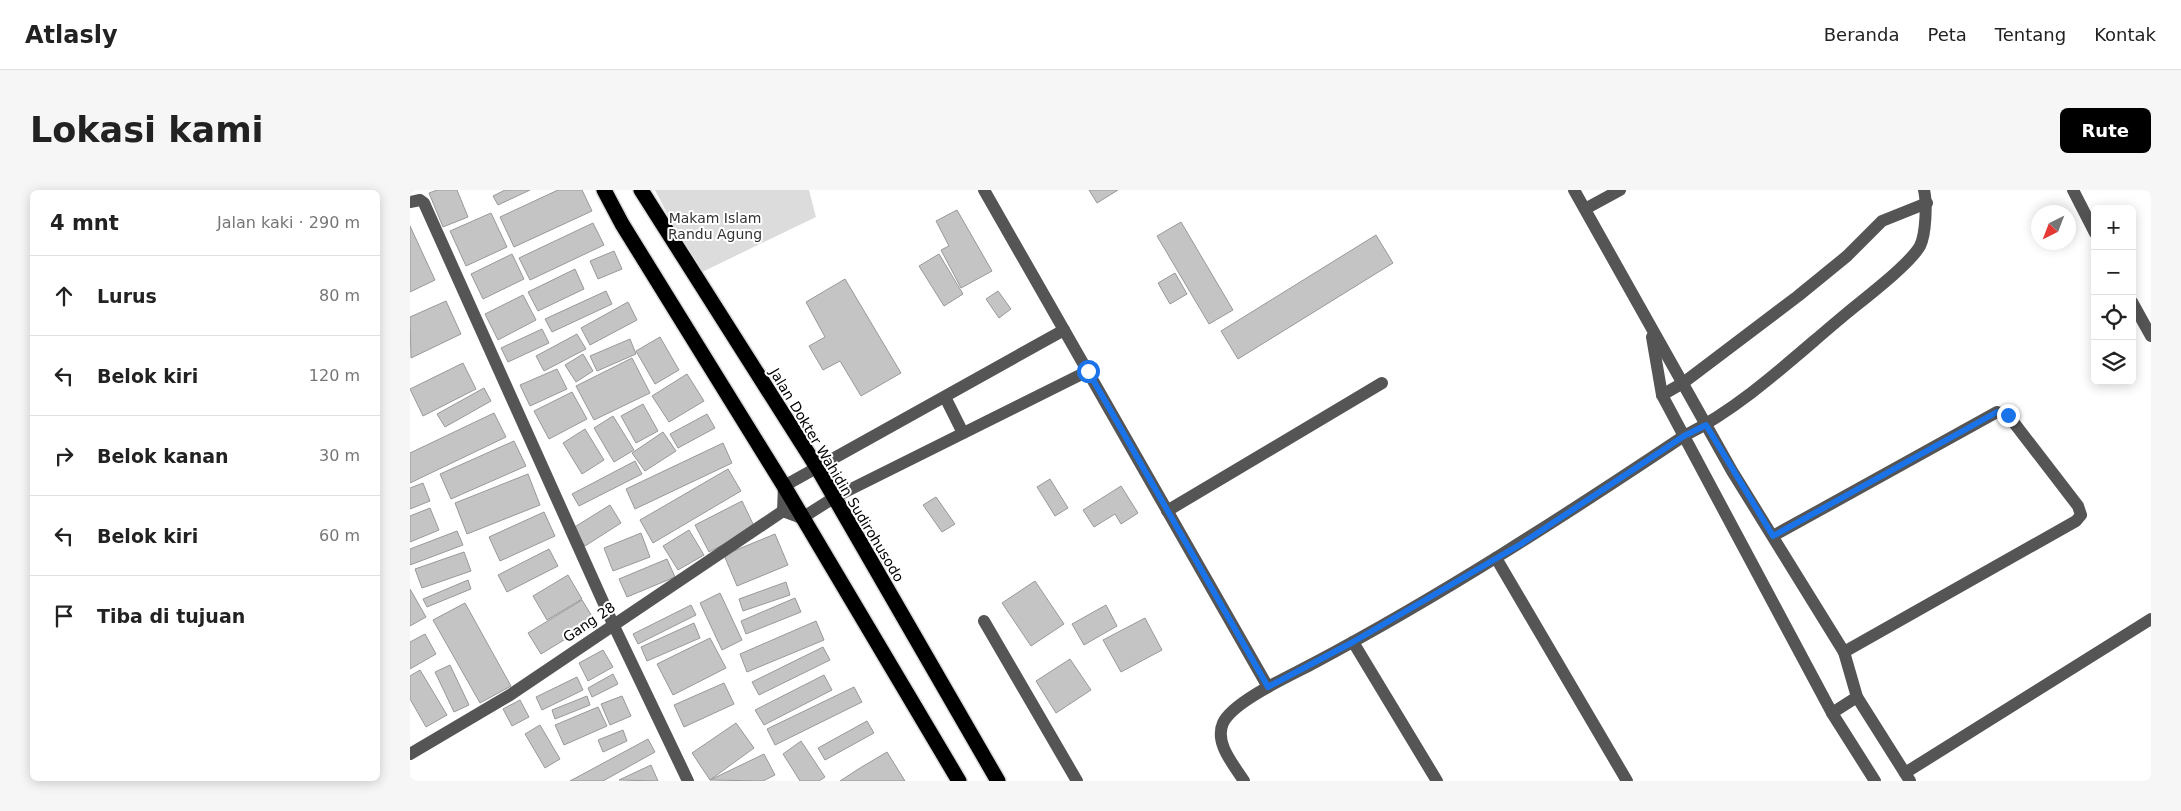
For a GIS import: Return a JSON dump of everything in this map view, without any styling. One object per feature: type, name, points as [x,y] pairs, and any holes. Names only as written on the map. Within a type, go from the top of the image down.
[{"type":"highway","points":[[604,190],[622,224],[784,486],[959,781]]},
{"type":"highway","name":"Jalan Dokter Wahidin Sudirohusodo","points":[[641,190],[818,468],[998,781]]},
{"type":"street","points":[[984,190],[1268,687]]},
{"type":"street","points":[[1574,190],[1706,425],[1844,652],[1857,697],[1908,777],[2151,619]]},
{"type":"street","points":[[1585,209],[1620,190]]},
{"type":"street","points":[[1244,781],[1224,748],[1221,734],[1223,724],[1229,714],[1268,687],[1353,642],[1496,558],[1684,436],[1706,425],[1751,392],[1877,288],[1920,245],[1927,203],[1924,190]]},
{"type":"street","points":[[2073,190],[2091,225]]},
{"type":"street","points":[[410,202],[420,200],[424,203],[613,624],[688,781]]},
{"type":"street","points":[[1662,395],[1683,383],[1798,296],[1847,256],[1882,222],[1927,203]]},
{"type":"street","points":[[2136,309],[2151,336]]},
{"type":"street","points":[[1651,329],[1662,395],[1832,713],[1875,781]]},
{"type":"street","points":[[1064,330],[784,486],[783,511],[802,518],[834,498],[1088,371]]},
{"type":"street","points":[[1167,511],[1382,383]]},
{"type":"street","points":[[945,397],[963,433]]},
{"type":"street","points":[[1773,536],[1997,412],[2008,415],[2078,506],[2081,515],[2076,521],[1844,652]]},
{"type":"street","name":"Gang 28","points":[[410,754],[510,695],[783,511]]},
{"type":"street","points":[[1496,558],[1627,781]]},
{"type":"street","points":[[984,621],[1077,781]]},
{"type":"street","points":[[1353,642],[1437,781]]},
{"type":"street","points":[[1832,713],[1857,697]]},
{"type":"green space","name":"Makam Islam Randu Agung","points":[[655,190],[809,190],[816,217],[698,274]]},
{"type":"building","points":[[437,190],[457,190],[468,217],[443,227],[429,193]]},
{"type":"building","points":[[505,190],[530,190],[498,205],[493,196]]},
{"type":"building","points":[[558,190],[582,190],[592,211],[514,247],[500,217]]},
{"type":"building","points":[[1089,190],[1118,190],[1097,203]]},
{"type":"building","points":[[957,210],[992,271],[961,288],[941,250],[949,246],[936,221]]},
{"type":"building","points":[[491,213],[507,247],[466,266],[450,231]]},
{"type":"building","points":[[1181,222],[1233,310],[1209,324],[1157,236]]},
{"type":"building","points":[[593,223],[604,245],[530,280],[519,258]]},
{"type":"building","points":[[410,226],[435,280],[410,292]]},
{"type":"building","points":[[1376,235],[1393,263],[1238,359],[1221,331]]},
{"type":"building","points":[[614,251],[622,269],[598,279],[590,261]]},
{"type":"building","points":[[512,254],[524,279],[483,299],[471,274]]},
{"type":"building","points":[[939,254],[963,294],[944,306],[919,266]]},
{"type":"building","points":[[575,269],[584,289],[538,311],[528,292]]},
{"type":"building","points":[[1175,273],[1187,294],[1170,304],[1158,283]]},
{"type":"building","points":[[845,279],[901,373],[861,396],[840,361],[823,370],[809,346],[825,337],[806,302]]},
{"type":"building","points":[[606,291],[612,304],[552,332],[545,319]]},
{"type":"building","points":[[998,291],[1011,309],[999,318],[986,299]]},
{"type":"building","points":[[523,295],[536,320],[498,340],[485,314]]},
{"type":"building","points":[[446,301],[461,334],[411,358],[410,317]]},
{"type":"building","points":[[628,302],[637,320],[590,345],[581,328]]},
{"type":"building","points":[[542,329],[549,343],[508,362],[501,348]]},
{"type":"building","points":[[577,334],[586,349],[544,371],[536,356]]},
{"type":"building","points":[[660,337],[679,370],[655,384],[636,351]]},
{"type":"building","points":[[630,339],[636,354],[597,371],[590,356]]},
{"type":"building","points":[[583,354],[593,371],[576,382],[565,365]]},
{"type":"building","points":[[632,358],[650,393],[594,420],[576,386]]},
{"type":"building","points":[[463,363],[476,389],[423,416],[410,389]]},
{"type":"building","points":[[557,369],[567,389],[530,406],[520,385]]},
{"type":"building","points":[[687,374],[704,401],[669,422],[652,396]]},
{"type":"building","points":[[484,388],[491,401],[445,427],[437,414]]},
{"type":"building","points":[[572,392],[587,419],[549,439],[534,411]]},
{"type":"building","points":[[643,404],[658,431],[636,443],[621,416]]},
{"type":"building","points":[[494,413],[506,437],[410,483],[410,453]]},
{"type":"building","points":[[707,414],[715,428],[678,448],[670,434]]},
{"type":"building","points":[[613,416],[634,450],[614,462],[594,428]]},
{"type":"building","points":[[585,429],[604,460],[582,474],[563,443]]},
{"type":"building","points":[[663,432],[676,451],[645,471],[632,453]]},
{"type":"building","points":[[514,441],[526,466],[451,499],[440,474]]},
{"type":"building","points":[[723,443],[732,463],[635,509],[626,489]]},
{"type":"building","points":[[635,461],[642,474],[579,506],[572,494]]},
{"type":"building","points":[[728,469],[741,491],[653,543],[640,520]]},
{"type":"building","points":[[528,474],[540,505],[467,534],[455,503]]},
{"type":"building","points":[[1050,479],[1068,508],[1055,516],[1037,487]]},
{"type":"building","points":[[423,483],[430,501],[410,509],[410,488]]},
{"type":"building","points":[[1121,486],[1138,513],[1121,524],[1115,514],[1094,527],[1083,510]]},
{"type":"building","points":[[936,497],[955,524],[942,532],[923,505]]},
{"type":"building","points":[[742,501],[755,528],[709,552],[695,525]]},
{"type":"building","points":[[610,505],[621,523],[585,546],[573,528]]},
{"type":"building","points":[[430,508],[439,530],[410,542],[410,516]]},
{"type":"building","points":[[544,512],[555,536],[500,561],[489,537]]},
{"type":"building","points":[[689,530],[704,555],[678,570],[663,546]]},
{"type":"building","points":[[457,531],[463,545],[410,565],[410,549]]},
{"type":"building","points":[[641,533],[650,557],[613,571],[604,548]]},
{"type":"building","points":[[775,534],[788,565],[737,586],[724,555]]},
{"type":"building","points":[[549,549],[558,566],[507,592],[498,575]]},
{"type":"building","points":[[464,552],[471,571],[422,588],[415,569]]},
{"type":"building","points":[[667,559],[675,577],[627,597],[619,579]]},
{"type":"building","points":[[568,575],[582,599],[547,620],[533,596]]},
{"type":"building","points":[[468,580],[471,589],[427,607],[423,599]]},
{"type":"building","points":[[1035,581],[1064,624],[1031,646],[1002,603]]},
{"type":"building","points":[[786,582],[790,595],[743,611],[739,599]]},
{"type":"building","points":[[410,589],[426,617],[410,626]]},
{"type":"building","points":[[720,593],[742,640],[722,650],[700,603]]},
{"type":"building","points":[[795,598],[801,612],[746,634],[741,621]]},
{"type":"building","points":[[582,600],[595,621],[541,654],[528,633]]},
{"type":"building","points":[[465,603],[511,686],[480,703],[433,620]]},
{"type":"building","points":[[691,605],[696,615],[638,644],[633,634]]},
{"type":"building","points":[[1106,605],[1117,626],[1084,645],[1072,624]]},
{"type":"building","points":[[1145,618],[1162,650],[1121,672],[1103,640]]},
{"type":"building","points":[[816,621],[824,640],[747,672],[740,654]]},
{"type":"building","points":[[694,623],[700,638],[647,661],[641,647]]},
{"type":"building","points":[[425,634],[436,654],[410,669],[410,642]]},
{"type":"building","points":[[710,638],[726,668],[673,695],[657,664]]},
{"type":"building","points":[[823,647],[830,660],[759,695],[752,682]]},
{"type":"building","points":[[603,650],[613,667],[588,681],[579,663]]},
{"type":"building","points":[[1070,659],[1091,690],[1056,713],[1036,681]]},
{"type":"building","points":[[450,665],[469,705],[454,712],[435,672]]},
{"type":"building","points":[[420,670],[447,715],[426,727],[410,699],[410,676]]},
{"type":"building","points":[[613,674],[618,684],[592,697],[588,688]]},
{"type":"building","points":[[824,675],[832,690],[764,725],[755,710]]},
{"type":"building","points":[[577,677],[583,690],[542,710],[536,697]]},
{"type":"building","points":[[724,683],[734,704],[684,727],[674,705]]},
{"type":"building","points":[[854,687],[862,702],[775,745],[767,729]]},
{"type":"building","points":[[587,696],[590,705],[555,719],[552,710]]},
{"type":"building","points":[[622,696],[631,716],[610,725],[601,704]]},
{"type":"building","points":[[520,700],[529,717],[512,726],[503,709]]},
{"type":"building","points":[[598,707],[607,726],[564,745],[555,725]]},
{"type":"building","points":[[867,721],[874,733],[825,760],[818,748]]},
{"type":"building","points":[[736,723],[754,748],[710,780],[692,753]]},
{"type":"building","points":[[540,725],[560,759],[545,768],[525,734]]},
{"type":"building","points":[[623,730],[627,741],[603,752],[598,740]]},
{"type":"building","points":[[648,739],[655,752],[603,781],[570,781]]},
{"type":"building","points":[[801,741],[825,777],[819,781],[800,781],[783,754]]},
{"type":"building","points":[[887,752],[905,781],[840,781],[860,768]]},
{"type":"building","points":[[764,754],[775,775],[763,781],[710,780]]},
{"type":"building","points":[[651,765],[658,781],[619,780]]},
{"type":"route","points":[[1088,371],[1268,687],[1353,642],[1521,544],[1684,436],[1706,425],[1732,471],[1773,536],[1997,412],[2003,412],[2008,415]]}]
